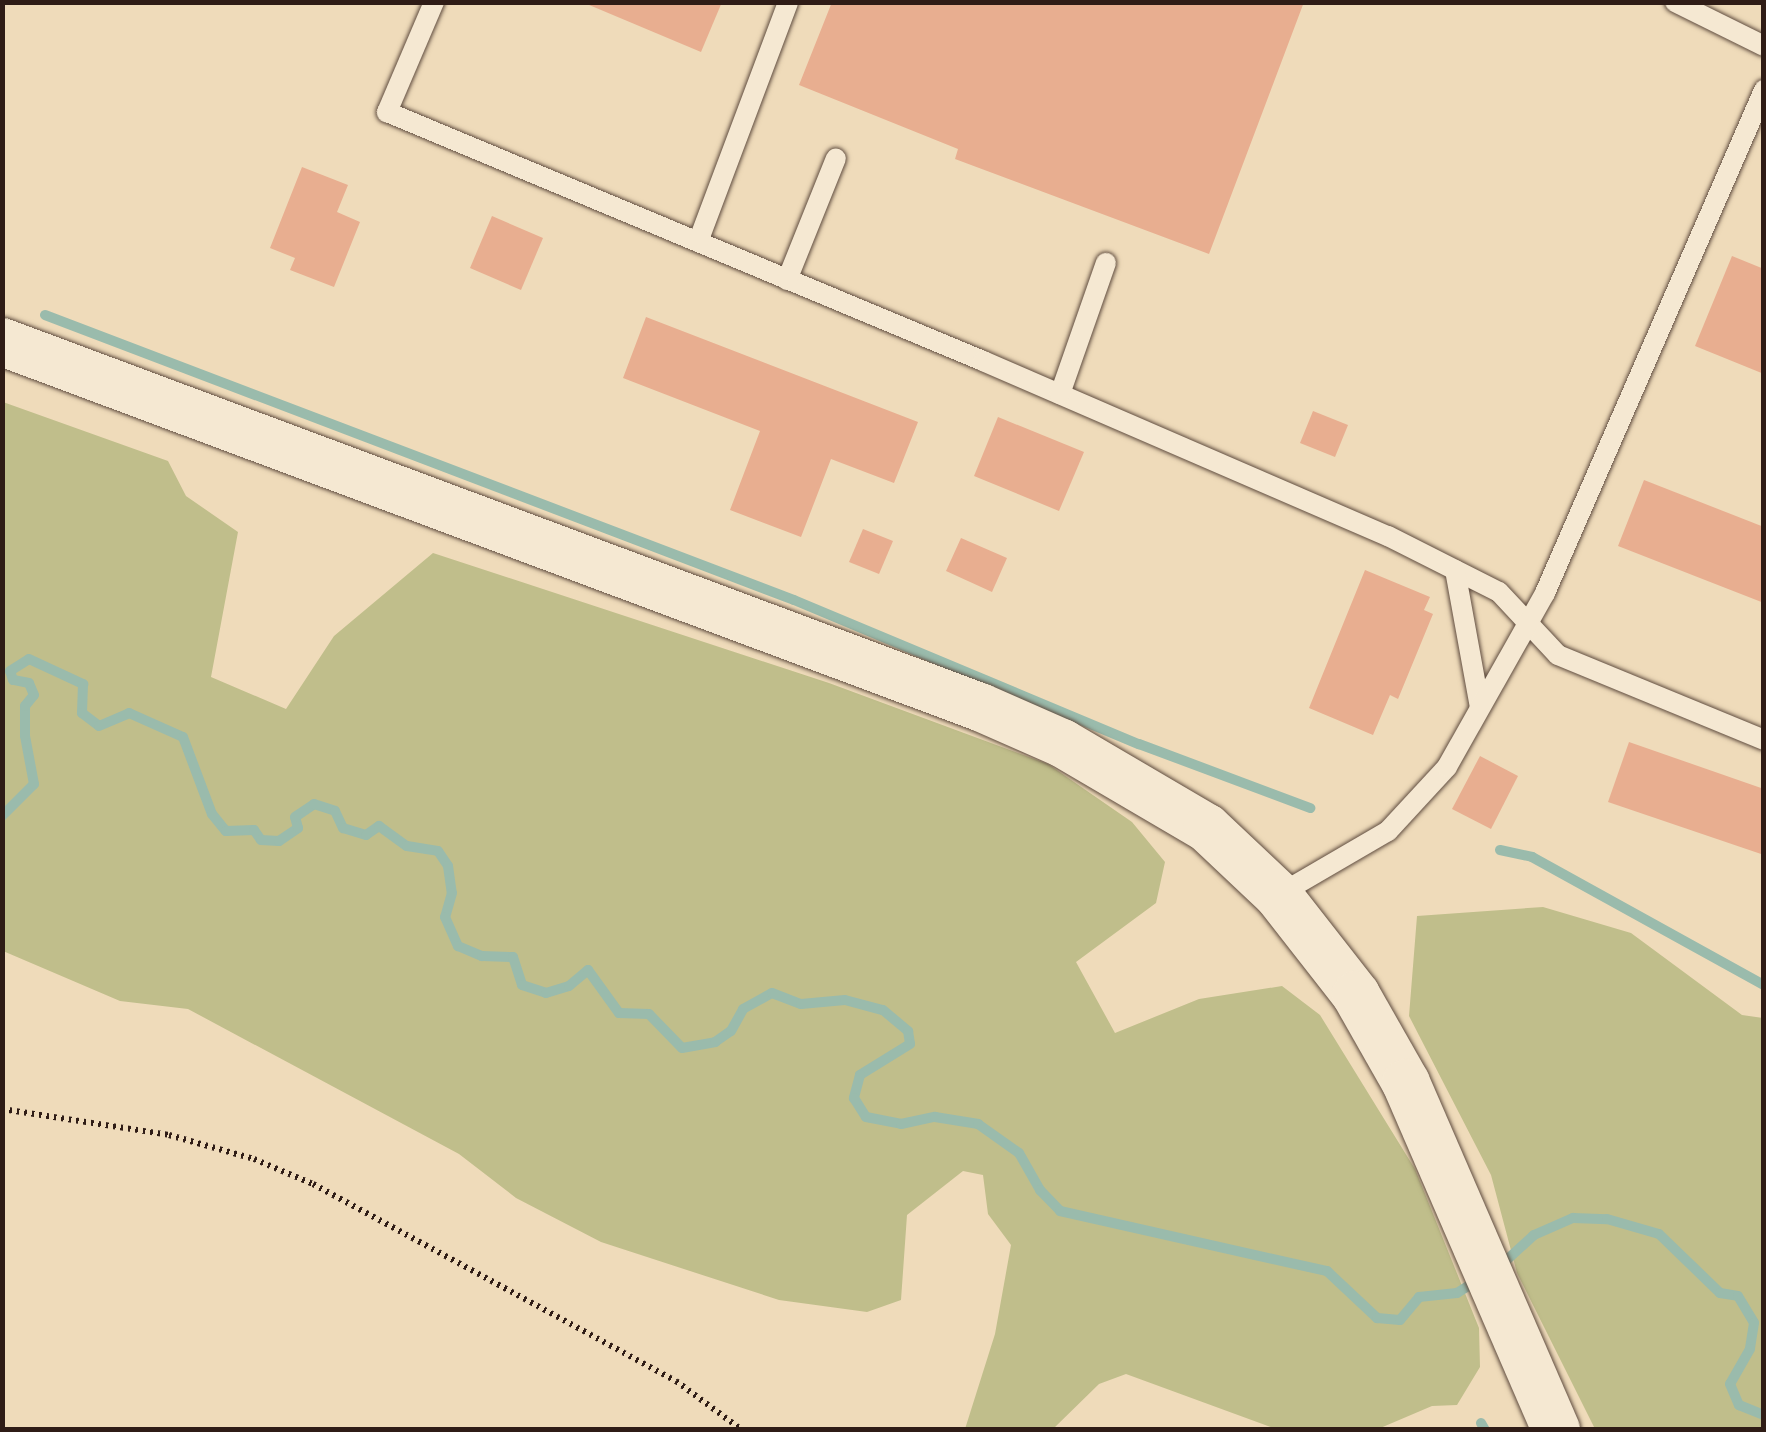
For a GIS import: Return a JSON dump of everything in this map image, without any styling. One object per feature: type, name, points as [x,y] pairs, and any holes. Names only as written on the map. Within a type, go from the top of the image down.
[{"type":"street","points":[[2,342],[980,707],[1140,785],[1208,828],[1278,894],[1356,995],[1406,1083],[1556,1430]]},
{"type":"lane","points":[[434,2],[388,112],[1060,394],[1455,570],[1499,592],[1558,655],[1764,740]]},
{"type":"lane","points":[[698,242],[788,2]]},
{"type":"lane","points":[[1674,2],[1764,46]]},
{"type":"lane","points":[[1278,894],[1388,831],[1446,766],[1528,624],[1764,90]]},
{"type":"lane","points":[[787,280],[836,158]]},
{"type":"lane","points":[[1060,394],[1106,263]]},
{"type":"lane","points":[[1455,570],[1480,707]]},
{"type":"path","points":[[2,1109],[168,1135],[284,1172],[676,1381],[742,1430]]},
{"type":"shaded area","points":[[3,402],[168,461],[186,496],[238,532],[211,677],[286,709],[334,636],[433,553],[829,683],[1048,764],[1132,822],[1165,862],[1156,903],[1076,962],[1115,1033],[1199,999],[1282,986],[1320,1015],[1415,1169],[1479,1328],[1480,1367],[1457,1405],[1432,1406],[1378,1429],[1276,1429],[1126,1374],[1099,1384],[1053,1429],[965,1429],[995,1334],[1011,1245],[988,1214],[983,1175],[963,1171],[907,1215],[901,1300],[867,1312],[779,1300],[601,1242],[516,1198],[459,1154],[188,1009],[120,1001],[3,951]]},
{"type":"shaded area","points":[[1543,907],[1631,933],[1742,1015],[1763,1018],[1763,1429],[1595,1429],[1517,1273],[1491,1175],[1409,1016],[1417,916]]},
{"type":"building","points":[[582,2],[722,2],[701,52]]},
{"type":"building","points":[[832,2],[1304,2],[1209,254],[955,159],[958,149],[799,85]]},
{"type":"building","points":[[302,167],[348,185],[337,212],[360,222],[334,287],[290,270],[295,258],[270,248]]},
{"type":"building","points":[[492,216],[543,238],[521,290],[470,268]]},
{"type":"building","points":[[1732,256],[1764,269],[1764,374],[1695,346]]},
{"type":"building","points":[[646,317],[918,422],[894,483],[831,459],[801,537],[730,510],[760,431],[623,378]]},
{"type":"building","points":[[1313,411],[1348,425],[1335,457],[1300,443]]},
{"type":"building","points":[[998,417],[1084,452],[1059,511],[974,476]]},
{"type":"building","points":[[1644,480],[1764,527],[1764,603],[1618,546]]},
{"type":"building","points":[[863,529],[893,541],[879,574],[849,562]]},
{"type":"building","points":[[961,538],[1007,558],[992,592],[946,571]]},
{"type":"building","points":[[1365,570],[1430,597],[1424,610],[1433,614],[1398,699],[1390,695],[1373,735],[1309,708]]},
{"type":"building","points":[[1629,742],[1764,789],[1764,855],[1608,802]]},
{"type":"building","points":[[1480,756],[1518,776],[1491,829],[1452,809]]},
{"type":"waterway","points":[[45,315],[794,600],[1139,744],[1310,808]]},
{"type":"waterway","points":[[2,816],[34,784],[25,736],[25,706],[34,695],[29,683],[13,680],[10,671],[29,659],[83,684],[82,713],[99,726],[129,713],[183,737],[212,814],[226,831],[254,830],[261,840],[279,841],[298,828],[295,817],[314,804],[335,811],[343,828],[366,835],[379,826],[407,846],[438,851],[448,866],[452,893],[445,917],[458,946],[482,956],[513,957],[522,985],[546,993],[569,986],[588,970],[619,1013],[649,1014],[682,1048],[715,1042],[731,1031],[743,1009],[772,993],[801,1004],[845,1000],[883,1010],[908,1031],[910,1044],[860,1075],[854,1098],[866,1117],[901,1124],[935,1117],[978,1124],[1019,1153],[1040,1190],[1060,1211],[1327,1271],[1377,1318],[1400,1320],[1419,1297],[1457,1293],[1476,1281]]},
{"type":"waterway","points":[[1500,850],[1532,857],[1764,985]]},
{"type":"waterway","points":[[1499,1267],[1534,1235],[1573,1218],[1607,1219],[1659,1234],[1720,1293],[1738,1296],[1754,1323],[1750,1349],[1730,1384],[1739,1405],[1764,1415]]},
{"type":"waterway","points":[[1481,1423],[1485,1430]]}]
